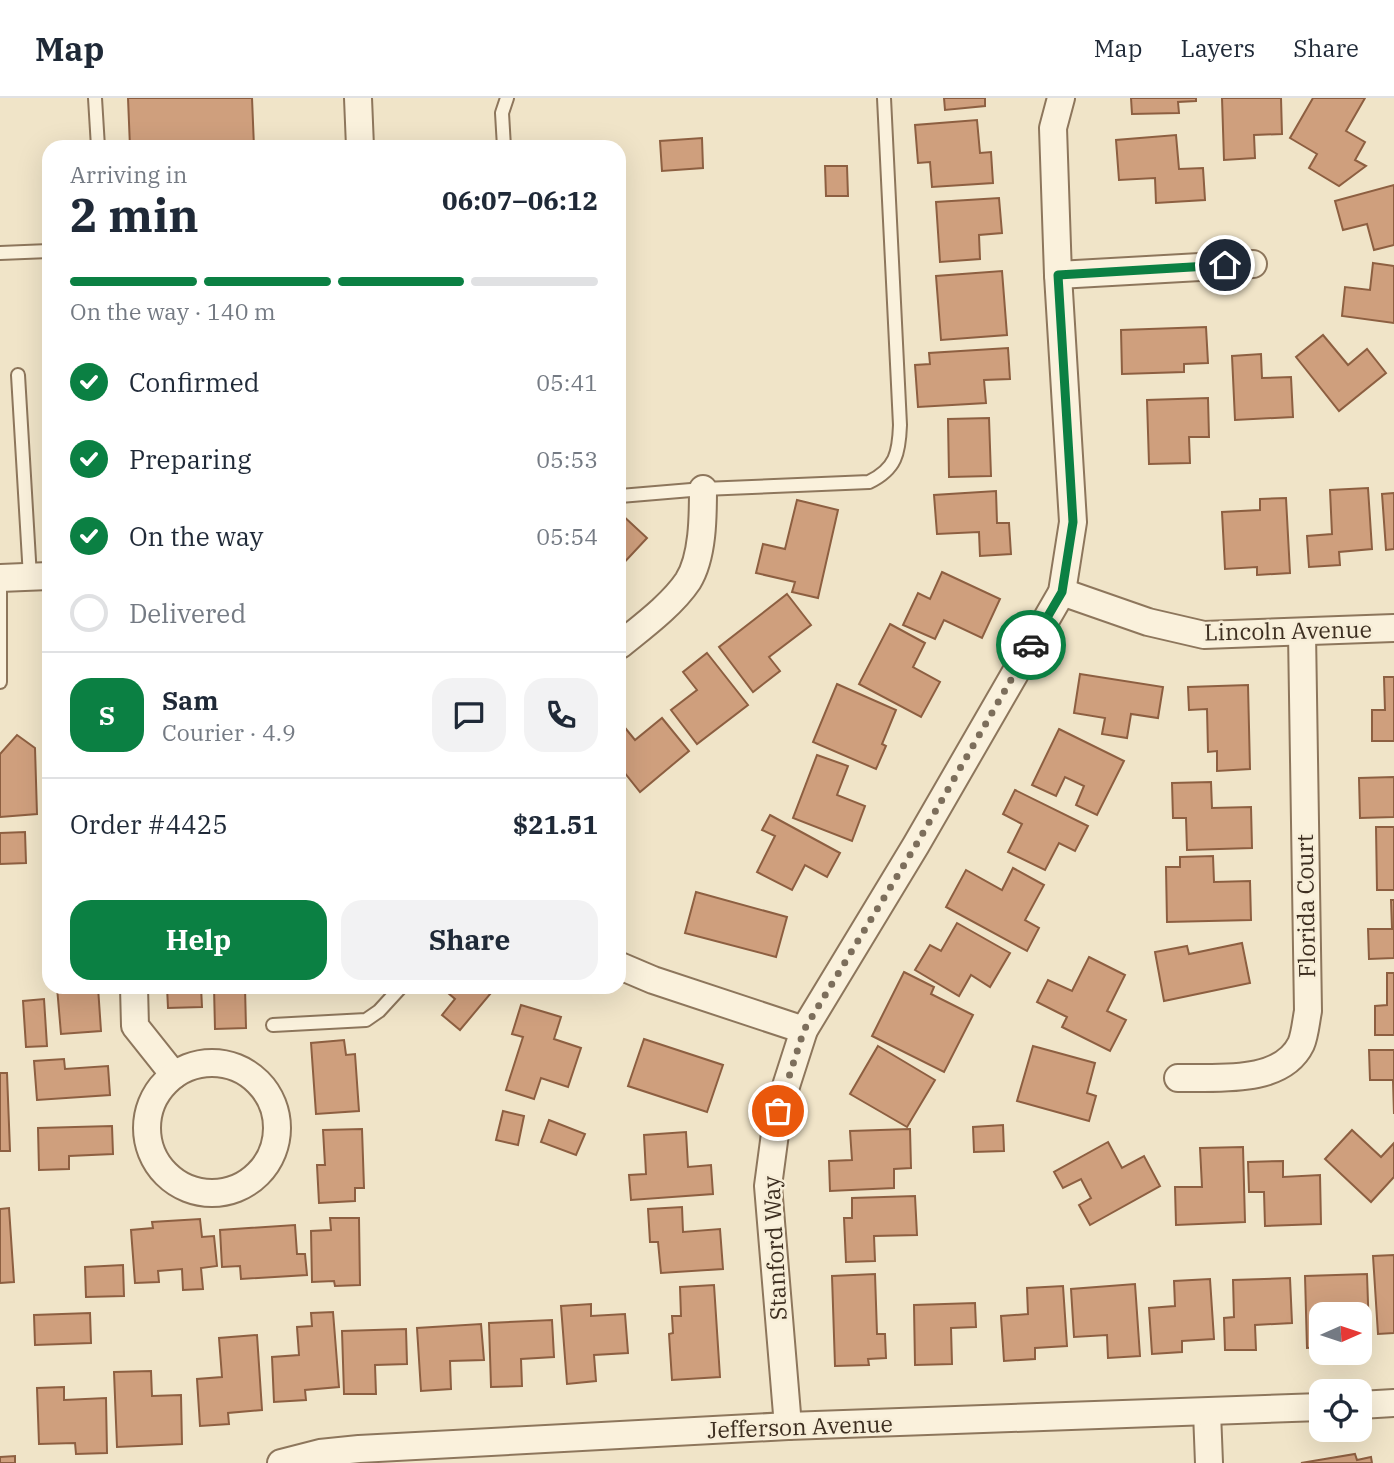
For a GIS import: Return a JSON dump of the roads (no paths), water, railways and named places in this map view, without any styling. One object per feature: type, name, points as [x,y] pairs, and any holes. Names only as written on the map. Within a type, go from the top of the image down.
[{"type":"street","points":[[358,98],[360,140]]},
{"type":"street","name":"Stanford Way","points":[[788,1426],[768,1186],[778,1111],[804,1030],[916,845],[1062,592],[1073,522],[1058,275],[1053,128],[1061,98]]},
{"type":"street","points":[[1058,275],[1253,264]]},
{"type":"street","points":[[626,640],[657,614],[688,580],[700,547],[703,489]]},
{"type":"street","points":[[0,578],[39,576]]},
{"type":"street","name":"Lincoln Avenue","points":[[1062,592],[1148,622],[1204,635],[1394,628]]},
{"type":"street","name":"Florida Court","points":[[1178,1079],[1262,1074],[1284,1064],[1300,1044],[1308,1011],[1302,633]]},
{"type":"street","points":[[626,969],[804,1030]]},
{"type":"street","points":[[134,994],[135,1026],[174,1074]]},
{"type":"street","points":[[216,1062],[238,1067],[257,1079],[270,1097],[277,1119],[276,1141],[268,1162],[253,1179],[234,1190],[214,1194],[193,1191],[174,1182],[159,1167],[150,1149],[146,1128],[149,1108],[159,1089],[174,1074],[194,1065],[216,1062]]},
{"type":"street","points":[[1372,1405],[1394,1404]]},
{"type":"street","name":"Jefferson Avenue","points":[[281,1463],[320,1453],[359,1449],[788,1426],[1309,1408]]},
{"type":"street","points":[[1207,1412],[1209,1463]]},
{"type":"lane","points":[[95,98],[98,140]]},
{"type":"lane","points":[[504,140],[502,113],[507,98]]},
{"type":"lane","points":[[626,495],[703,489],[869,482],[881,477],[899,454],[901,425],[884,98]]},
{"type":"lane","points":[[0,253],[42,251]]},
{"type":"lane","points":[[18,375],[39,576]]},
{"type":"lane","points":[[0,591],[0,682]]},
{"type":"lane","points":[[273,1025],[366,1020],[395,994]]}]
